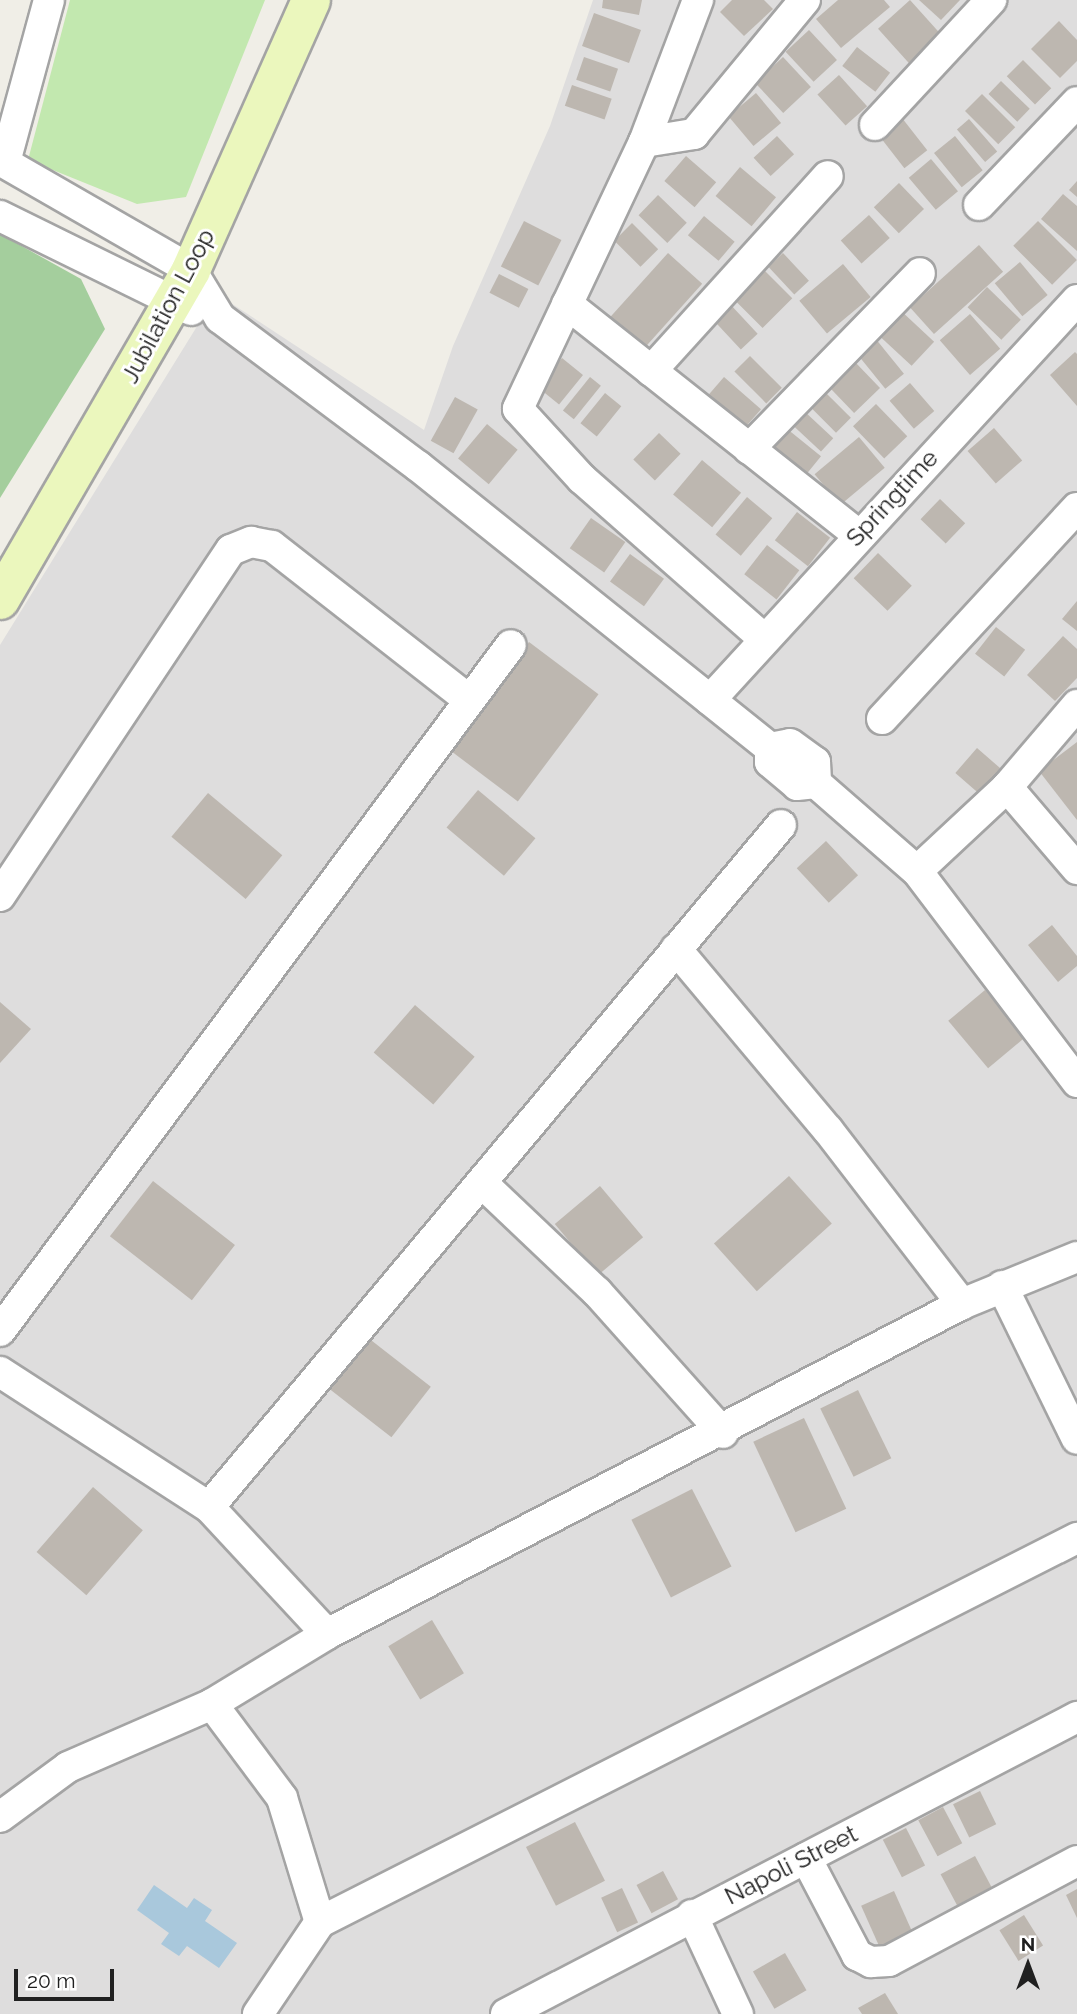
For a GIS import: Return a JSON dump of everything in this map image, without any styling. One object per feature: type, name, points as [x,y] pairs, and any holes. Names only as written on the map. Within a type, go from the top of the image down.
[{"type":"main road","name":"Jubilation Loop","points":[[0,600],[191,271],[311,0]]},
{"type":"street","points":[[49,0],[3,161],[191,271],[220,318]]},
{"type":"street","points":[[698,0],[644,142],[518,409],[582,480],[762,637]]},
{"type":"street","points":[[644,142],[694,134],[805,0]]},
{"type":"street","points":[[875,125],[991,0]]},
{"type":"street","points":[[979,205],[1077,102]]},
{"type":"street","points":[[651,371],[828,176]]},
{"type":"street","points":[[0,216],[173,305],[220,318],[418,466],[770,748],[770,762],[797,785],[816,783],[917,871],[1077,1082]]},
{"type":"street","points":[[749,449],[920,273]]},
{"type":"street","name":"Springtime","points":[[710,701],[762,637],[1077,300]]},
{"type":"street","points":[[567,304],[858,535]]},
{"type":"street","points":[[882,719],[1074,517]]},
{"type":"street","points":[[0,896],[231,550],[251,542],[272,546],[469,701]]},
{"type":"street","points":[[0,1332],[511,645]]},
{"type":"street","points":[[917,871],[1007,787],[1077,705]]},
{"type":"street","points":[[1007,787],[1077,869]]},
{"type":"street","points":[[209,1507],[483,1184],[781,825]]},
{"type":"street","points":[[676,949],[828,1130],[962,1304]]},
{"type":"street","points":[[483,1184],[597,1292],[723,1433]]},
{"type":"street","points":[[0,1817],[68,1767],[212,1704],[327,1634],[723,1433],[962,1304],[1077,1256]]},
{"type":"street","points":[[1002,1286],[1077,1439]]},
{"type":"street","points":[[0,1372],[209,1507],[327,1634]]},
{"type":"street","points":[[257,2014],[320,1922],[1077,1538]]},
{"type":"street","points":[[212,1704],[282,1798],[320,1922]]},
{"type":"street","name":"Napoli Street","points":[[506,2014],[1077,1717]]},
{"type":"street","points":[[806,1858],[857,1955],[871,1962],[888,1961],[1077,1861]]},
{"type":"street","points":[[692,1915],[738,2014]]},
{"type":"shaded area","points":[[593,0],[1077,0],[1077,2014],[0,2014],[0,645],[217,294],[424,430],[453,346],[550,126]]},
{"type":"green space","points":[[70,0],[265,0],[186,197],[137,204],[28,160]]},
{"type":"green space","points":[[0,234],[81,279],[105,329],[0,498]]},
{"type":"water","points":[[154,1885],[187,1908],[194,1898],[212,1910],[205,1921],[237,1943],[219,1968],[187,1946],[179,1956],[161,1944],[169,1933],[137,1910]]},
{"type":"building","points":[[603,0],[642,0],[639,15],[602,8]]},
{"type":"building","points":[[732,0],[764,0],[773,9],[744,36],[720,12]]},
{"type":"building","points":[[838,0],[884,0],[890,7],[841,48],[816,19]]},
{"type":"building","points":[[910,0],[941,34],[909,63],[878,29]]},
{"type":"building","points":[[919,0],[960,0],[941,20]]},
{"type":"building","points":[[594,13],[641,30],[629,63],[582,46]]},
{"type":"building","points":[[1059,21],[1077,40],[1077,61],[1060,78],[1031,49]]},
{"type":"building","points":[[809,30],[837,60],[814,82],[786,52]]},
{"type":"building","points":[[857,47],[890,73],[875,92],[842,66]]},
{"type":"building","points":[[584,57],[618,69],[610,91],[576,80]]},
{"type":"building","points":[[783,57],[811,87],[783,113],[755,83]]},
{"type":"building","points":[[1023,60],[1051,88],[1035,105],[1007,76]]},
{"type":"building","points":[[839,75],[867,106],[846,126],[817,94]]},
{"type":"building","points":[[1001,81],[1030,109],[1017,122],[988,94]]},
{"type":"building","points":[[572,85],[612,99],[605,119],[565,106]]},
{"type":"building","points":[[756,93],[781,123],[753,146],[728,116]]},
{"type":"building","points":[[982,94],[1015,127],[998,144],[965,111]]},
{"type":"building","points":[[902,118],[927,150],[904,168],[879,136]]},
{"type":"building","points":[[969,119],[997,151],[985,162],[957,129]]},
{"type":"building","points":[[777,136],[794,154],[771,176],[754,158]]},
{"type":"building","points":[[955,136],[983,170],[962,187],[934,153]]},
{"type":"building","points":[[686,156],[716,182],[695,207],[664,181]]},
{"type":"building","points":[[931,159],[958,191],[936,210],[909,178]]},
{"type":"building","points":[[740,167],[776,197],[752,226],[716,196]]},
{"type":"building","points":[[1077,181],[1077,197],[1069,190]]},
{"type":"building","points":[[899,183],[924,209],[899,233],[874,207]]},
{"type":"building","points":[[1063,194],[1077,206],[1077,251],[1041,219]]},
{"type":"building","points":[[658,195],[687,223],[667,243],[639,215]]},
{"type":"building","points":[[869,215],[890,238],[862,263],[841,240]]},
{"type":"building","points":[[704,216],[735,242],[719,261],[688,235]]},
{"type":"building","points":[[524,221],[561,240],[538,286],[501,266]]},
{"type":"building","points":[[1038,221],[1077,260],[1052,285],[1013,246]]},
{"type":"building","points":[[632,223],[658,249],[640,267],[614,241]]},
{"type":"building","points":[[979,245],[1003,272],[934,334],[910,307]]},
{"type":"building","points":[[668,253],[702,284],[639,354],[604,324]]},
{"type":"building","points":[[783,253],[809,281],[794,294],[768,267]]},
{"type":"building","points":[[1020,262],[1048,295],[1022,316],[995,283]]},
{"type":"building","points":[[843,264],[871,297],[827,334],[799,301]]},
{"type":"building","points":[[764,270],[792,298],[763,328],[734,300]]},
{"type":"building","points":[[499,274],[528,289],[519,308],[489,293]]},
{"type":"building","points":[[987,287],[1021,320],[1001,340],[968,307]]},
{"type":"building","points":[[729,303],[758,334],[741,349],[712,319]]},
{"type":"building","points":[[899,309],[934,342],[912,366],[876,333]]},
{"type":"building","points":[[970,314],[1000,349],[970,375],[940,340]]},
{"type":"building","points":[[875,338],[904,374],[885,389],[856,353]]},
{"type":"building","points":[[1075,352],[1077,354],[1077,406],[1050,375]]},
{"type":"building","points":[[750,356],[782,388],[766,403],[734,372]]},
{"type":"building","points":[[562,358],[583,375],[559,405],[538,388]]},
{"type":"building","points":[[855,362],[880,388],[854,413],[829,387]]},
{"type":"building","points":[[590,377],[601,386],[574,419],[563,410]]},
{"type":"building","points":[[724,377],[761,409],[737,436],[700,404]]},
{"type":"building","points":[[910,383],[934,411],[914,429],[890,401]]},
{"type":"building","points":[[824,391],[851,418],[836,433],[809,406]]},
{"type":"building","points":[[605,393],[621,406],[597,437],[580,423]]},
{"type":"building","points":[[455,397],[478,410],[453,453],[431,441]]},
{"type":"building","points":[[876,404],[907,436],[884,459],[853,426]]},
{"type":"building","points":[[804,411],[833,438],[821,451],[792,424]]},
{"type":"building","points":[[487,424],[518,450],[489,484],[458,458]]},
{"type":"building","points":[[786,428],[821,456],[803,478],[768,450]]},
{"type":"building","points":[[994,428],[1022,460],[996,483],[968,451]]},
{"type":"building","points":[[659,433],[681,454],[655,480],[633,460]]},
{"type":"building","points":[[859,437],[885,468],[840,505],[815,474]]},
{"type":"building","points":[[702,460],[741,493],[712,527],[673,494]]},
{"type":"building","points":[[747,497],[772,518],[741,556],[716,535]]},
{"type":"building","points":[[940,499],[965,523],[946,543],[921,519]]},
{"type":"building","points":[[797,512],[830,538],[808,566],[775,540]]},
{"type":"building","points":[[591,518],[625,542],[604,572],[570,548]]},
{"type":"building","points":[[767,545],[799,570],[777,599],[744,574]]},
{"type":"building","points":[[878,553],[912,586],[887,611],[854,578]]},
{"type":"building","points":[[630,554],[664,579],[644,606],[610,582]]},
{"type":"building","points":[[1077,601],[1077,631],[1062,619]]},
{"type":"building","points":[[996,627],[1025,650],[1004,677],[975,654]]},
{"type":"building","points":[[1063,636],[1077,649],[1077,678],[1055,701],[1027,675]]},
{"type":"building","points":[[529,642],[598,694],[518,801],[448,749]]},
{"type":"building","points":[[1077,742],[1077,820],[1039,771]]},
{"type":"building","points":[[977,748],[1001,769],[980,794],[955,773]]},
{"type":"building","points":[[478,790],[535,838],[504,876],[447,828]]},
{"type":"building","points":[[208,793],[282,855],[246,899],[171,837]]},
{"type":"building","points":[[826,841],[858,875],[829,903],[797,868]]},
{"type":"building","points":[[1052,925],[1077,956],[1077,966],[1058,982],[1028,945]]},
{"type":"building","points":[[985,990],[1025,1037],[988,1068],[948,1021]]},
{"type":"building","points":[[0,1002],[31,1029],[0,1063]]},
{"type":"building","points":[[415,1005],[475,1057],[433,1104],[374,1053]]},
{"type":"building","points":[[789,1176],[832,1224],[757,1291],[714,1244]]},
{"type":"building","points":[[153,1181],[235,1245],[192,1300],[110,1236]]},
{"type":"building","points":[[600,1186],[643,1237],[598,1275],[555,1224]]},
{"type":"building","points":[[367,1337],[431,1387],[391,1437],[328,1387]]},
{"type":"building","points":[[858,1390],[891,1458],[854,1477],[820,1408]]},
{"type":"building","points":[[804,1418],[846,1509],[796,1532],[753,1442]]},
{"type":"building","points":[[93,1487],[143,1530],[86,1595],[37,1552]]},
{"type":"building","points":[[692,1489],[731,1567],[671,1597],[631,1520]]},
{"type":"building","points":[[432,1620],[464,1673],[420,1699],[388,1646]]},
{"type":"building","points":[[980,1791],[996,1824],[969,1837],[953,1804]]},
{"type":"building","points":[[943,1807],[962,1843],[938,1856],[918,1820]]},
{"type":"building","points":[[575,1822],[605,1881],[556,1906],[526,1847]]},
{"type":"building","points":[[906,1828],[925,1865],[902,1877],[883,1840]]},
{"type":"building","points":[[975,1856],[993,1890],[958,1908],[941,1874]]},
{"type":"building","points":[[663,1871],[678,1899],[652,1913],[637,1885]]},
{"type":"building","points":[[622,1888],[638,1922],[617,1932],[601,1898]]},
{"type":"building","points":[[1077,1889],[1077,1918],[1066,1895]]},
{"type":"building","points":[[894,1891],[912,1932],[879,1947],[861,1906]]},
{"type":"building","points":[[1024,1915],[1043,1946],[1018,1961],[999,1930]]},
{"type":"building","points":[[785,1953],[806,1990],[774,2009],[753,1972]]},
{"type":"building","points":[[885,1993],[898,2014],[862,2014],[858,2008]]}]
